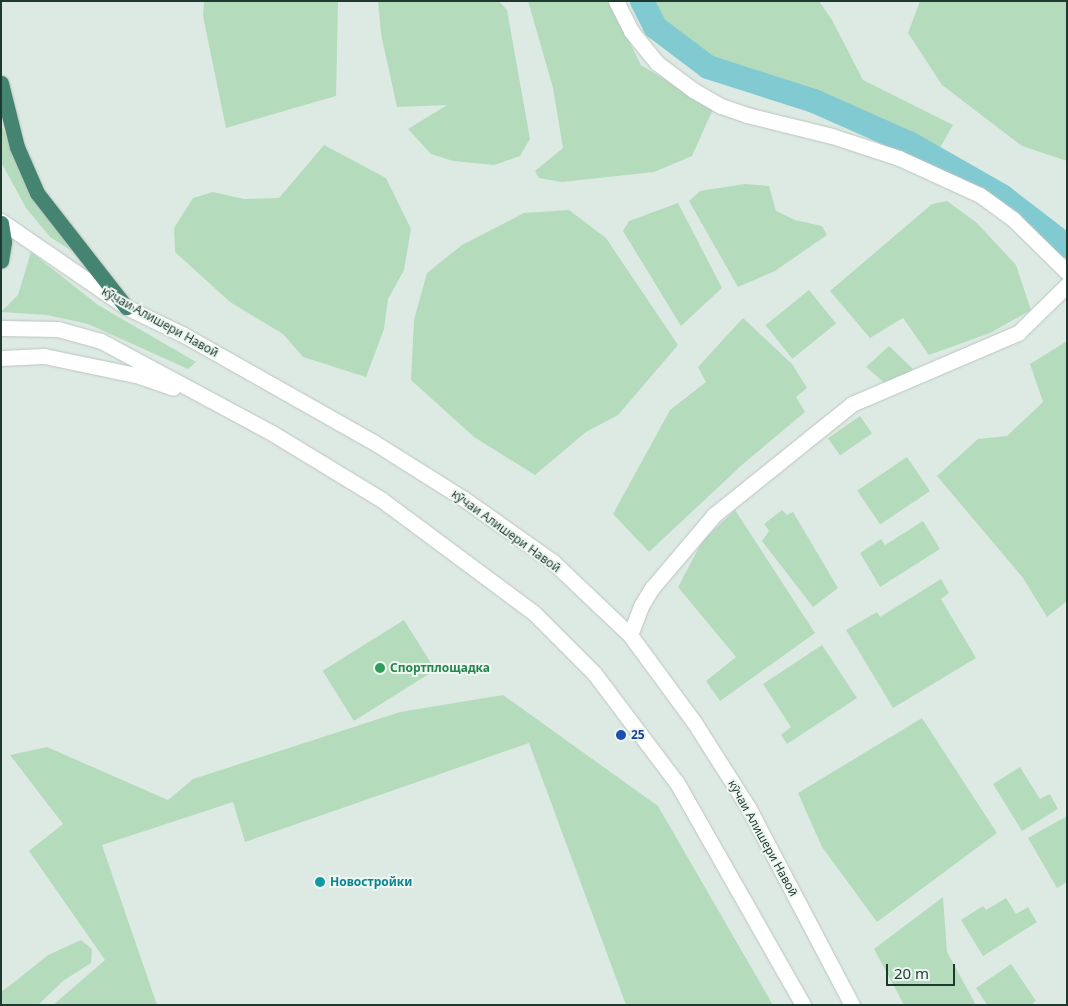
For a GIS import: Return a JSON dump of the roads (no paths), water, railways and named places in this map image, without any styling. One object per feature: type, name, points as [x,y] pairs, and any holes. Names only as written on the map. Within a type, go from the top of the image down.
[{"type":"highway","points":[[1,83],[17,147],[37,193],[126,307]]},
{"type":"highway","points":[[1,222],[4,242],[1,261]]},
{"type":"street","points":[[616,1],[631,31],[657,63],[693,90],[721,106],[747,116],[832,136],[899,158],[980,195],[1013,219],[1067,272]]},
{"type":"street","name":"кӯчаи Алишери Навоӣ","points":[[1,222],[126,307],[184,335],[358,433],[464,499],[552,561],[630,635],[694,722],[748,807],[852,1005]]},
{"type":"street","points":[[630,635],[641,606],[652,588],[714,515],[852,404],[1018,333],[1067,284]]},
{"type":"street","points":[[1,328],[58,329],[101,340],[216,402],[382,500],[534,614],[594,673],[677,784],[803,1005]]},
{"type":"street","points":[[1,358],[44,356],[136,375],[216,402]]},
{"type":"waterway","points":[[642,1],[655,27],[708,67],[814,101],[909,143],[1002,196],[1067,246]]},
{"type":"place","name":"Спортплощадка","points":[[380,668]]},
{"type":"place","name":"25","points":[[621,735]]},
{"type":"place","name":"Новостройки","points":[[320,882]]}]
